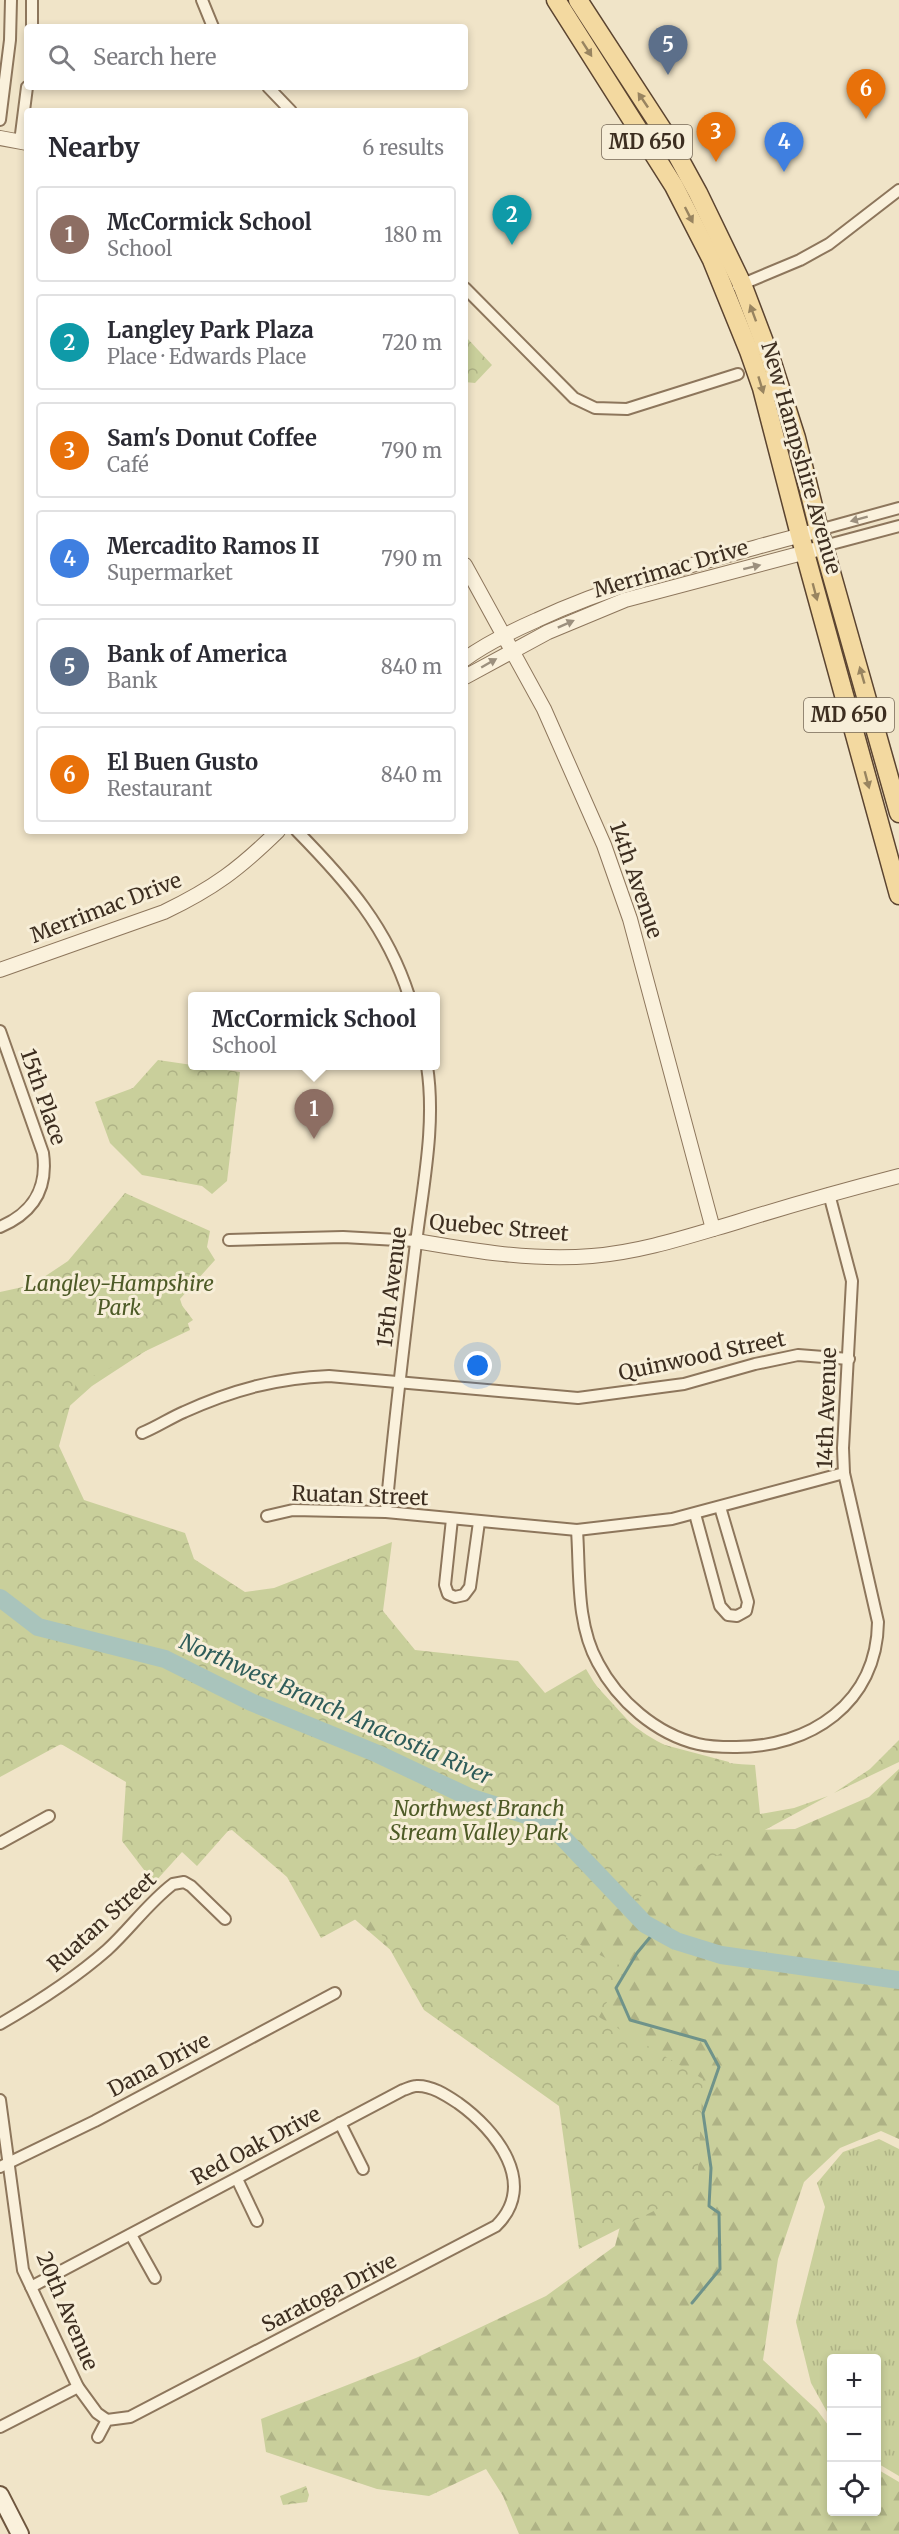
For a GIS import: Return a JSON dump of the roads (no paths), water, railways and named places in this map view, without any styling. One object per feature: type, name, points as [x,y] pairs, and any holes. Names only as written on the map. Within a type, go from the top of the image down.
[{"type":"main road","name":"New Hampshire Avenue","points":[[556,0],[674,186],[712,260],[725,291],[762,388],[899,895]]},
{"type":"main road","name":"New Hampshire Avenue","points":[[578,0],[669,140],[698,193],[742,284],[772,363],[796,438],[899,813]]},
{"type":"main road","points":[[0,2495],[20,2534]]},
{"type":"street","points":[[0,120],[10,40],[11,0]]},
{"type":"street","points":[[32,24],[33,0]]},
{"type":"street","points":[[202,0],[212,24]]},
{"type":"street","points":[[26,108],[27,90]]},
{"type":"street","points":[[271,90],[288,108]]},
{"type":"street","points":[[0,138],[24,143]]},
{"type":"street","points":[[725,291],[800,260],[829,244],[899,189]]},
{"type":"street","points":[[468,291],[574,398],[595,408],[627,409],[738,374]]},
{"type":"street","name":"Merrimac Drive","points":[[468,675],[513,649],[625,600],[805,554],[822,538],[899,508]]},
{"type":"street","name":"Merrimac Drive","points":[[468,657],[505,634],[617,587],[800,535],[822,538],[899,526]]},
{"type":"street","name":"14th Avenue","points":[[468,570],[513,649],[573,770],[604,845],[630,920],[713,1229]]},
{"type":"street","name":"Merrimac Drive","points":[[0,970],[157,915],[188,901],[244,864],[275,834]]},
{"type":"street","points":[[300,834],[345,880],[364,906],[393,956],[407,992]]},
{"type":"street","name":"15th Place","points":[[0,1031],[44,1162],[41,1191],[35,1202],[19,1218],[0,1227]]},
{"type":"street","name":"15th Avenue","points":[[386,1512],[416,1241],[426,1177],[428,1070]]},
{"type":"street","name":"Quebec Street","points":[[229,1240],[343,1237],[416,1241],[478,1251],[556,1258],[636,1250],[899,1176]]},
{"type":"street","name":"14th Avenue","points":[[577,1530],[584,1628],[597,1662],[615,1689],[640,1714],[676,1736],[699,1745],[716,1747],[769,1745],[796,1738],[837,1713],[862,1682],[871,1665],[878,1641],[878,1622],[844,1473],[843,1448],[852,1281],[829,1194]]},
{"type":"street","name":"Quinwood Street","points":[[142,1433],[208,1401],[244,1388],[281,1380],[329,1376],[492,1393],[578,1398],[684,1384],[755,1364],[798,1355],[849,1359]]},
{"type":"street","name":"Ruatan Street","points":[[267,1516],[293,1510],[386,1512],[577,1530],[672,1519],[844,1473]]},
{"type":"street","points":[[695,1514],[720,1606],[728,1615],[737,1616],[746,1611],[748,1602],[720,1507]]},
{"type":"street","name":"Ruatan Street","points":[[452,1520],[444,1585],[447,1594],[455,1597],[464,1595],[470,1587],[479,1522]]},
{"type":"street","points":[[0,1843],[49,1816]]},
{"type":"street","name":"Ruatan Street","points":[[0,2024],[49,1995],[84,1968],[106,1950],[173,1884],[186,1883],[225,1919]]},
{"type":"street","name":"Dana Drive","points":[[4,2165],[105,2115],[335,1993]]},
{"type":"street","name":"Red Oak Drive","points":[[31,2287],[403,2090],[415,2086],[437,2090],[448,2096],[479,2120],[495,2137]]},
{"type":"street","name":"20th Avenue","points":[[0,2100],[4,2165],[21,2258],[31,2287],[78,2387],[97,2413],[107,2420]]},
{"type":"street","points":[[340,2123],[363,2169]]},
{"type":"street","name":"Saratoga Drive","points":[[107,2420],[130,2417],[496,2226],[508,2210],[513,2185],[508,2157],[495,2137]]},
{"type":"street","points":[[237,2179],[257,2221]]},
{"type":"street","points":[[131,2235],[155,2278]]},
{"type":"street","points":[[0,2427],[78,2387]]},
{"type":"street","points":[[98,2437],[107,2420]]},
{"type":"waterway","name":"Northwest Branch Anacostia River","points":[[0,1598],[38,1627],[165,1659],[251,1702],[378,1754],[469,1797],[548,1822],[645,1924],[676,1941],[721,1955],[899,1980]]},
{"type":"waterway","points":[[656,1930],[637,1953],[616,1988],[630,2020],[705,2041],[719,2067],[703,2113],[711,2168],[709,2206],[719,2213],[720,2269],[692,2303]]},
{"type":"place","name":"Bank of America","points":[[668,75]]},
{"type":"place","name":"El Buen Gusto","points":[[866,119]]},
{"type":"place","name":"Sam's Donut Coffee","points":[[716,162]]},
{"type":"place","name":"Mercadito Ramos II","points":[[784,172]]},
{"type":"place","name":"Langley Park Plaza","points":[[512,245]]},
{"type":"place","name":"McCormick School","points":[[314,1139]]},
{"type":"park label","name":"Langley-Hampshire Park","points":[[119,1296]]},
{"type":"park label","name":"Northwest Branch Stream Valley Park","points":[[479,1821]]}]
